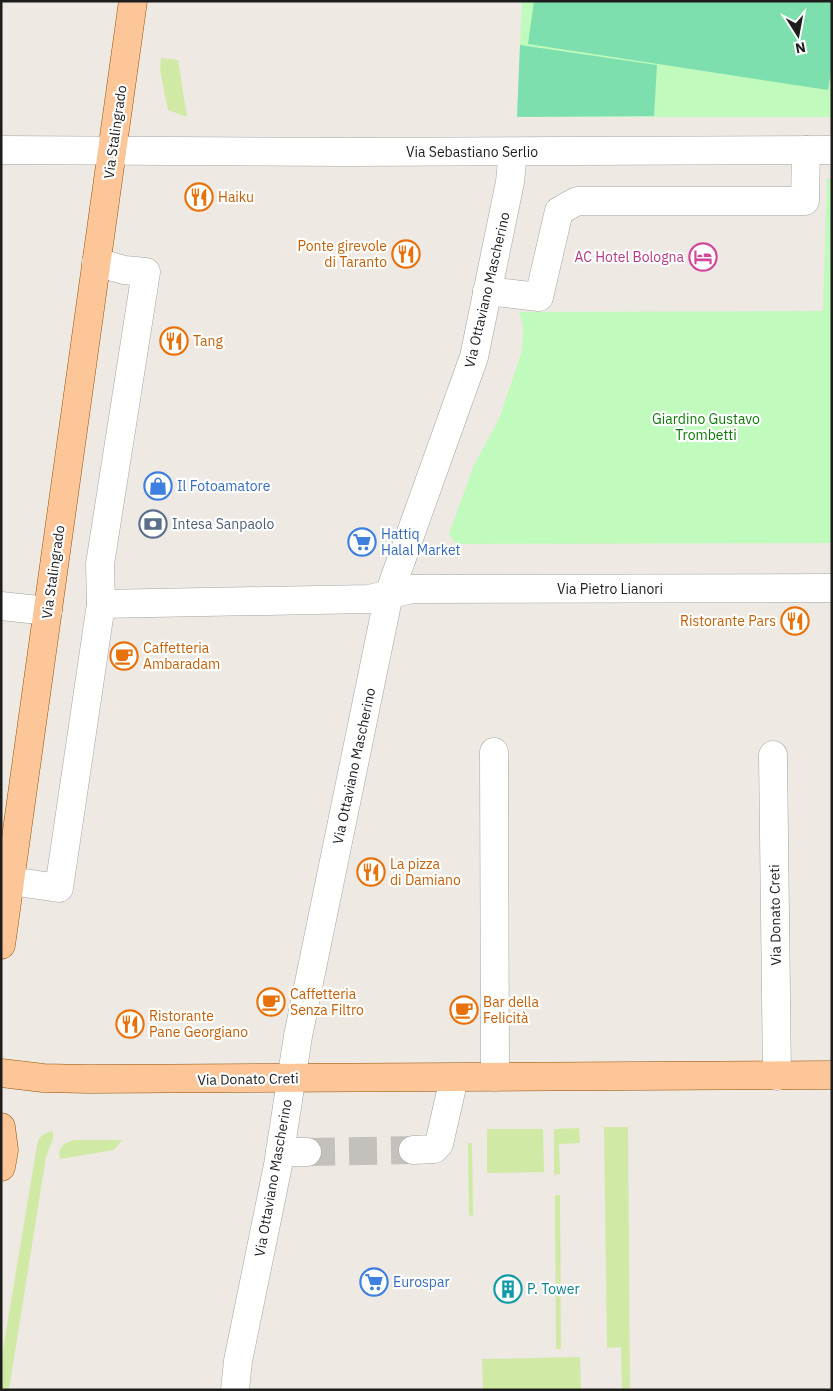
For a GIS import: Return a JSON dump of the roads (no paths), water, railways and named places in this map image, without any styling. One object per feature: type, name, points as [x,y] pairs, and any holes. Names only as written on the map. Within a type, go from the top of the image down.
[{"type":"main road","name":"Via Stalingrado","points":[[1,945],[10,881],[9,832],[48,611],[133,1]]},
{"type":"main road","name":"Via Donato Creti","points":[[1,1073],[42,1078],[88,1080],[832,1075]]},
{"type":"main road","points":[[1,1127],[4,1150],[1,1168]]},
{"type":"street","name":"Via Sebastiano Serlio","points":[[1,150],[513,152],[819,150]]},
{"type":"street","points":[[487,291],[539,296],[559,211],[577,201],[805,201],[819,150]]},
{"type":"street","name":"Via Ottaviano Mascherino","points":[[235,1390],[238,1361],[280,1152],[290,1078],[390,594],[474,357],[512,174],[513,152]]},
{"type":"street","points":[[10,881],[59,888],[101,604],[100,564],[146,272],[124,270],[96,262]]},
{"type":"street","name":"Via Pietro Lianori","points":[[390,594],[412,589],[832,588]]},
{"type":"street","points":[[101,604],[368,599],[390,594]]},
{"type":"street","points":[[1,606],[48,611]]},
{"type":"street","points":[[494,752],[495,1077]]},
{"type":"street","name":"Via Donato Creti","points":[[773,755],[777,1076]]},
{"type":"street","points":[[413,1150],[434,1149],[439,1144],[454,1078]]},
{"type":"street","points":[[280,1152],[307,1152]]},
{"type":"tunnel","points":[[307,1152],[413,1150]]},
{"type":"place","name":"Haiku","points":[[199,197]]},
{"type":"place","name":"Ponte girevole di Taranto","points":[[406,254]]},
{"type":"place","name":"AC Hotel Bologna","points":[[703,257]]},
{"type":"place","name":"Tang","points":[[174,341]]},
{"type":"place","name":"Il Fotoamatore","points":[[158,486]]},
{"type":"place","name":"Intesa Sanpaolo","points":[[153,524]]},
{"type":"place","name":"Hattiq Halal Market","points":[[362,542]]},
{"type":"place","name":"Ristorante Pars","points":[[795,621]]},
{"type":"place","name":"Caffetteria Ambaradam","points":[[124,656]]},
{"type":"place","name":"La pizza di Damiano","points":[[371,872]]},
{"type":"place","name":"Caffetteria Senza Filtro","points":[[271,1002]]},
{"type":"place","name":"Bar della Felicità","points":[[464,1010]]},
{"type":"place","name":"Ristorante Pane Georgiano","points":[[130,1024]]},
{"type":"place","name":"Eurospar","points":[[374,1282]]},
{"type":"place","name":"P. Tower","points":[[508,1289]]},
{"type":"park label","name":"Giardino Gustavo Trombetti","points":[[706,428]]}]
